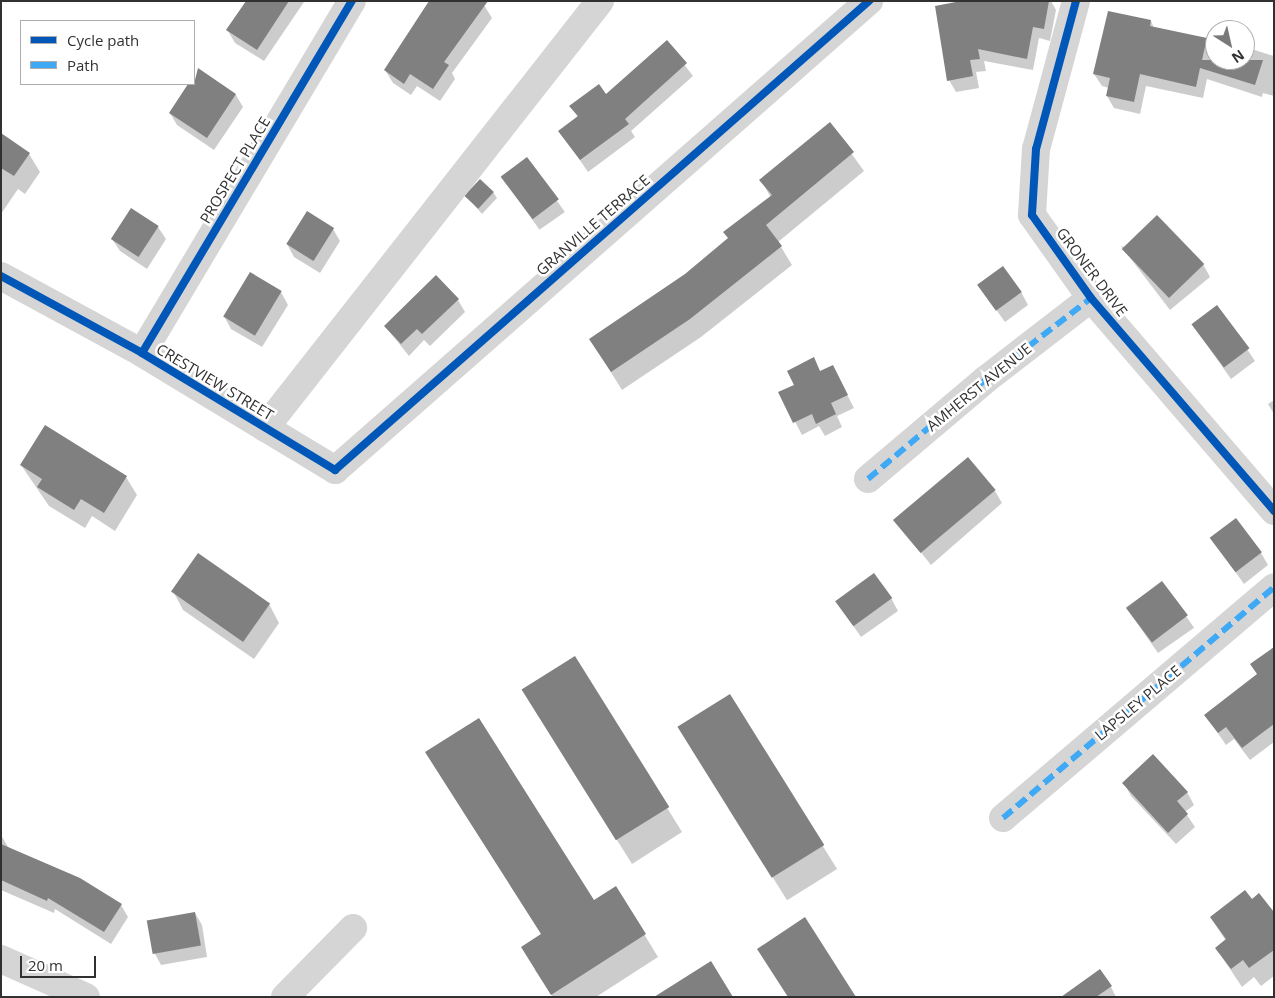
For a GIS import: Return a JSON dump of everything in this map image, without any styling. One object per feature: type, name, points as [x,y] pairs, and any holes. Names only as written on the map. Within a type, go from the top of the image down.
[{"type":"street","name":"PROSPECT PLACE","points":[[142,353],[352,1]]},
{"type":"street","points":[[265,428],[600,1]]},
{"type":"street","name":"GRANVILLE TERRACE","points":[[335,470],[869,1]]},
{"type":"street","name":"GRONER DRIVE","points":[[1076,1],[1036,149],[1032,216],[1091,298],[1274,511]]},
{"type":"street","name":"CRESTVIEW STREET","points":[[1,276],[142,353],[335,470]]},
{"type":"street","name":"AMHERST AVENUE","points":[[868,479],[985,380],[1091,298]]},
{"type":"street","name":"LAPSLEY PLACE","points":[[1003,818],[1274,587]]},
{"type":"street","points":[[285,997],[354,928]]},
{"type":"street","points":[[1,958],[86,997]]},
{"type":"building","points":[[246,1],[289,1],[257,50],[226,30]]},
{"type":"building","points":[[429,1],[488,1],[444,62],[449,65],[433,89],[410,74],[404,84],[384,70]]},
{"type":"building","points":[[961,1],[1049,1],[1044,29],[1033,27],[1027,59],[978,49],[980,59],[970,60],[973,76],[947,81],[935,6]]},
{"type":"building","points":[[1108,11],[1151,20],[1150,26],[1205,38],[1202,60],[1205,60],[1205,70],[1200,68],[1196,87],[1140,74],[1134,102],[1106,96],[1110,78],[1093,74]]},
{"type":"building","points":[[667,40],[687,63],[625,119],[629,124],[580,160],[558,131],[578,116],[569,106],[599,84],[606,94]]},
{"type":"building","points":[[1255,60],[1263,60],[1255,85],[1206,70],[1255,70]]},
{"type":"building","points":[[198,68],[236,94],[207,138],[169,113],[187,85],[195,85]]},
{"type":"building","points":[[830,122],[854,152],[766,225],[782,246],[690,319],[611,372],[589,339],[685,274],[728,238],[723,232],[772,195],[759,180]]},
{"type":"building","points":[[1,133],[30,153],[14,176],[1,168]]},
{"type":"building","points":[[527,157],[559,199],[533,219],[501,177]]},
{"type":"building","points":[[480,179],[494,192],[478,209],[464,196]]},
{"type":"building","points":[[131,208],[159,226],[139,257],[111,239]]},
{"type":"building","points":[[307,211],[334,228],[313,261],[286,244]]},
{"type":"building","points":[[1157,215],[1204,264],[1169,298],[1122,249]]},
{"type":"building","points":[[1003,266],[1022,292],[996,311],[977,285]]},
{"type":"building","points":[[250,272],[282,291],[255,336],[223,317]]},
{"type":"building","points":[[436,275],[459,299],[422,334],[417,329],[401,344],[384,326]]},
{"type":"building","points":[[1217,305],[1249,348],[1224,367],[1191,324]]},
{"type":"building","points":[[814,357],[820,371],[833,365],[848,395],[831,403],[836,414],[816,424],[812,414],[793,423],[778,392],[794,385],[787,371]]},
{"type":"building","points":[[45,425],[127,476],[104,513],[81,499],[74,510],[37,487],[42,479],[20,465]]},
{"type":"building","points":[[968,457],[996,490],[921,553],[893,520]]},
{"type":"building","points":[[1236,518],[1262,552],[1236,572],[1210,538]]},
{"type":"building","points":[[198,553],[270,603],[243,642],[171,592]]},
{"type":"building","points":[[874,573],[892,598],[853,626],[835,601]]},
{"type":"building","points":[[1162,581],[1188,615],[1152,642],[1126,608]]},
{"type":"building","points":[[1274,647],[1274,724],[1242,748],[1226,727],[1218,733],[1204,715],[1257,674],[1250,664]]},
{"type":"building","points":[[575,656],[669,807],[616,840],[522,689]]},
{"type":"building","points":[[730,694],[824,845],[772,878],[677,727]]},
{"type":"building","points":[[479,718],[594,900],[616,886],[646,934],[551,995],[521,947],[541,934],[425,752]]},
{"type":"building","points":[[1153,754],[1188,792],[1177,801],[1188,814],[1168,833],[1122,783]]},
{"type":"building","points":[[1,844],[80,878],[122,904],[104,932],[48,898],[47,901],[1,880]]},
{"type":"building","points":[[1245,890],[1252,899],[1259,893],[1274,912],[1274,950],[1249,968],[1243,960],[1231,969],[1215,948],[1226,939],[1210,917]]},
{"type":"building","points":[[195,912],[201,945],[153,954],[147,921]]},
{"type":"building","points":[[805,917],[856,997],[788,997],[757,949]]},
{"type":"building","points":[[711,961],[733,997],[654,997]]},
{"type":"building","points":[[1100,969],[1112,986],[1096,997],[1061,997]]},
{"type":"marked path","points":[[868,479],[985,380],[1091,298]]},
{"type":"marked path","points":[[1003,818],[1274,587]]},
{"type":"cycle path","points":[[142,353],[352,1]]},
{"type":"cycle path","points":[[1,276],[142,353],[335,470],[869,1]]},
{"type":"cycle path","points":[[1076,1],[1036,149],[1032,215],[1091,298],[1274,511]]}]
